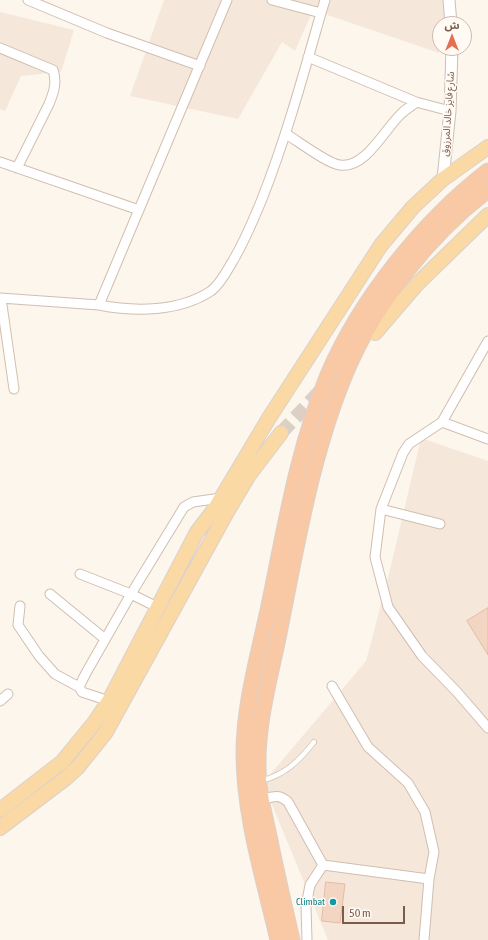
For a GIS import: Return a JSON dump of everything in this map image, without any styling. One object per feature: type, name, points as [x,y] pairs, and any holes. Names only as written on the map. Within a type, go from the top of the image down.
[{"type":"highway","points":[[278,940],[250,815],[244,753],[248,710],[291,501],[306,439],[329,374],[365,307],[423,232],[455,199],[488,171]]},
{"type":"highway","points":[[292,940],[261,800],[259,781],[259,743],[262,714],[306,499],[321,445],[337,397],[362,338],[400,280],[421,254],[453,220],[488,190]]},
{"type":"main road","points":[[0,810],[70,754],[109,701],[197,532],[221,498],[365,268],[381,245],[413,207],[443,179],[488,147]]},
{"type":"main road","points":[[375,333],[417,284],[486,219]]},
{"type":"main road","points":[[0,828],[66,778],[106,732],[227,512],[250,475],[281,433]]},
{"type":"street","points":[[28,0],[107,33],[200,66]]},
{"type":"street","points":[[99,305],[227,0]]},
{"type":"street","points":[[272,0],[321,13]]},
{"type":"street","points":[[14,389],[0,298],[99,305],[117,308],[162,308],[192,300],[212,290],[242,247],[275,166],[326,0]]},
{"type":"street","points":[[449,0],[450,16]]},
{"type":"street","points":[[0,48],[53,70],[55,76],[55,84],[51,99],[18,168]]},
{"type":"street","name":"شارع فايز خالد المرزوق","points":[[443,179],[450,111],[452,56]]},
{"type":"street","points":[[308,57],[416,102],[450,111]]},
{"type":"street","points":[[286,134],[329,161],[340,165],[351,164],[362,158],[402,114],[416,102]]},
{"type":"street","points":[[0,162],[139,210]]},
{"type":"street","points":[[488,341],[442,422],[409,444],[403,453],[381,509],[376,557],[388,607],[422,656],[457,692],[488,728]]},
{"type":"street","points":[[442,422],[488,439]]},
{"type":"street","points":[[80,687],[131,594],[184,507],[193,502],[221,498]]},
{"type":"street","points":[[381,509],[440,524]]},
{"type":"street","points":[[80,574],[131,594],[157,607]]},
{"type":"street","points":[[50,594],[105,639]]},
{"type":"street","points":[[20,606],[18,625],[39,656],[55,674],[80,687],[82,692],[109,701]]},
{"type":"street","points":[[332,686],[368,747],[408,783],[425,812],[434,852],[424,940]]},
{"type":"street","points":[[0,701],[8,694]]},
{"type":"street","points":[[261,800],[282,796],[288,802],[323,866]]},
{"type":"street","points":[[323,866],[430,879]]},
{"type":"street","points":[[307,940],[306,906],[310,885],[323,866]]},
{"type":"lane","points":[[259,781],[277,776],[298,762],[314,742]]},
{"type":"shaded area","points":[[164,0],[446,0],[444,16],[432,16],[432,51],[313,10],[295,51],[282,42],[238,119],[130,96]]},
{"type":"shaded area","points":[[0,12],[74,30],[61,72],[21,76],[5,111],[0,109]]},
{"type":"shaded area","points":[[421,438],[488,461],[488,940],[328,940],[263,783],[366,661],[389,574]]},
{"type":"building","points":[[488,608],[488,655],[467,621]]},
{"type":"building","name":"Climbat","points":[[326,882],[345,884],[340,923],[322,921]]},
{"type":"tunnel","points":[[281,433],[323,388]]},
{"type":"place","name":"Climbat","points":[[333,902]]}]
